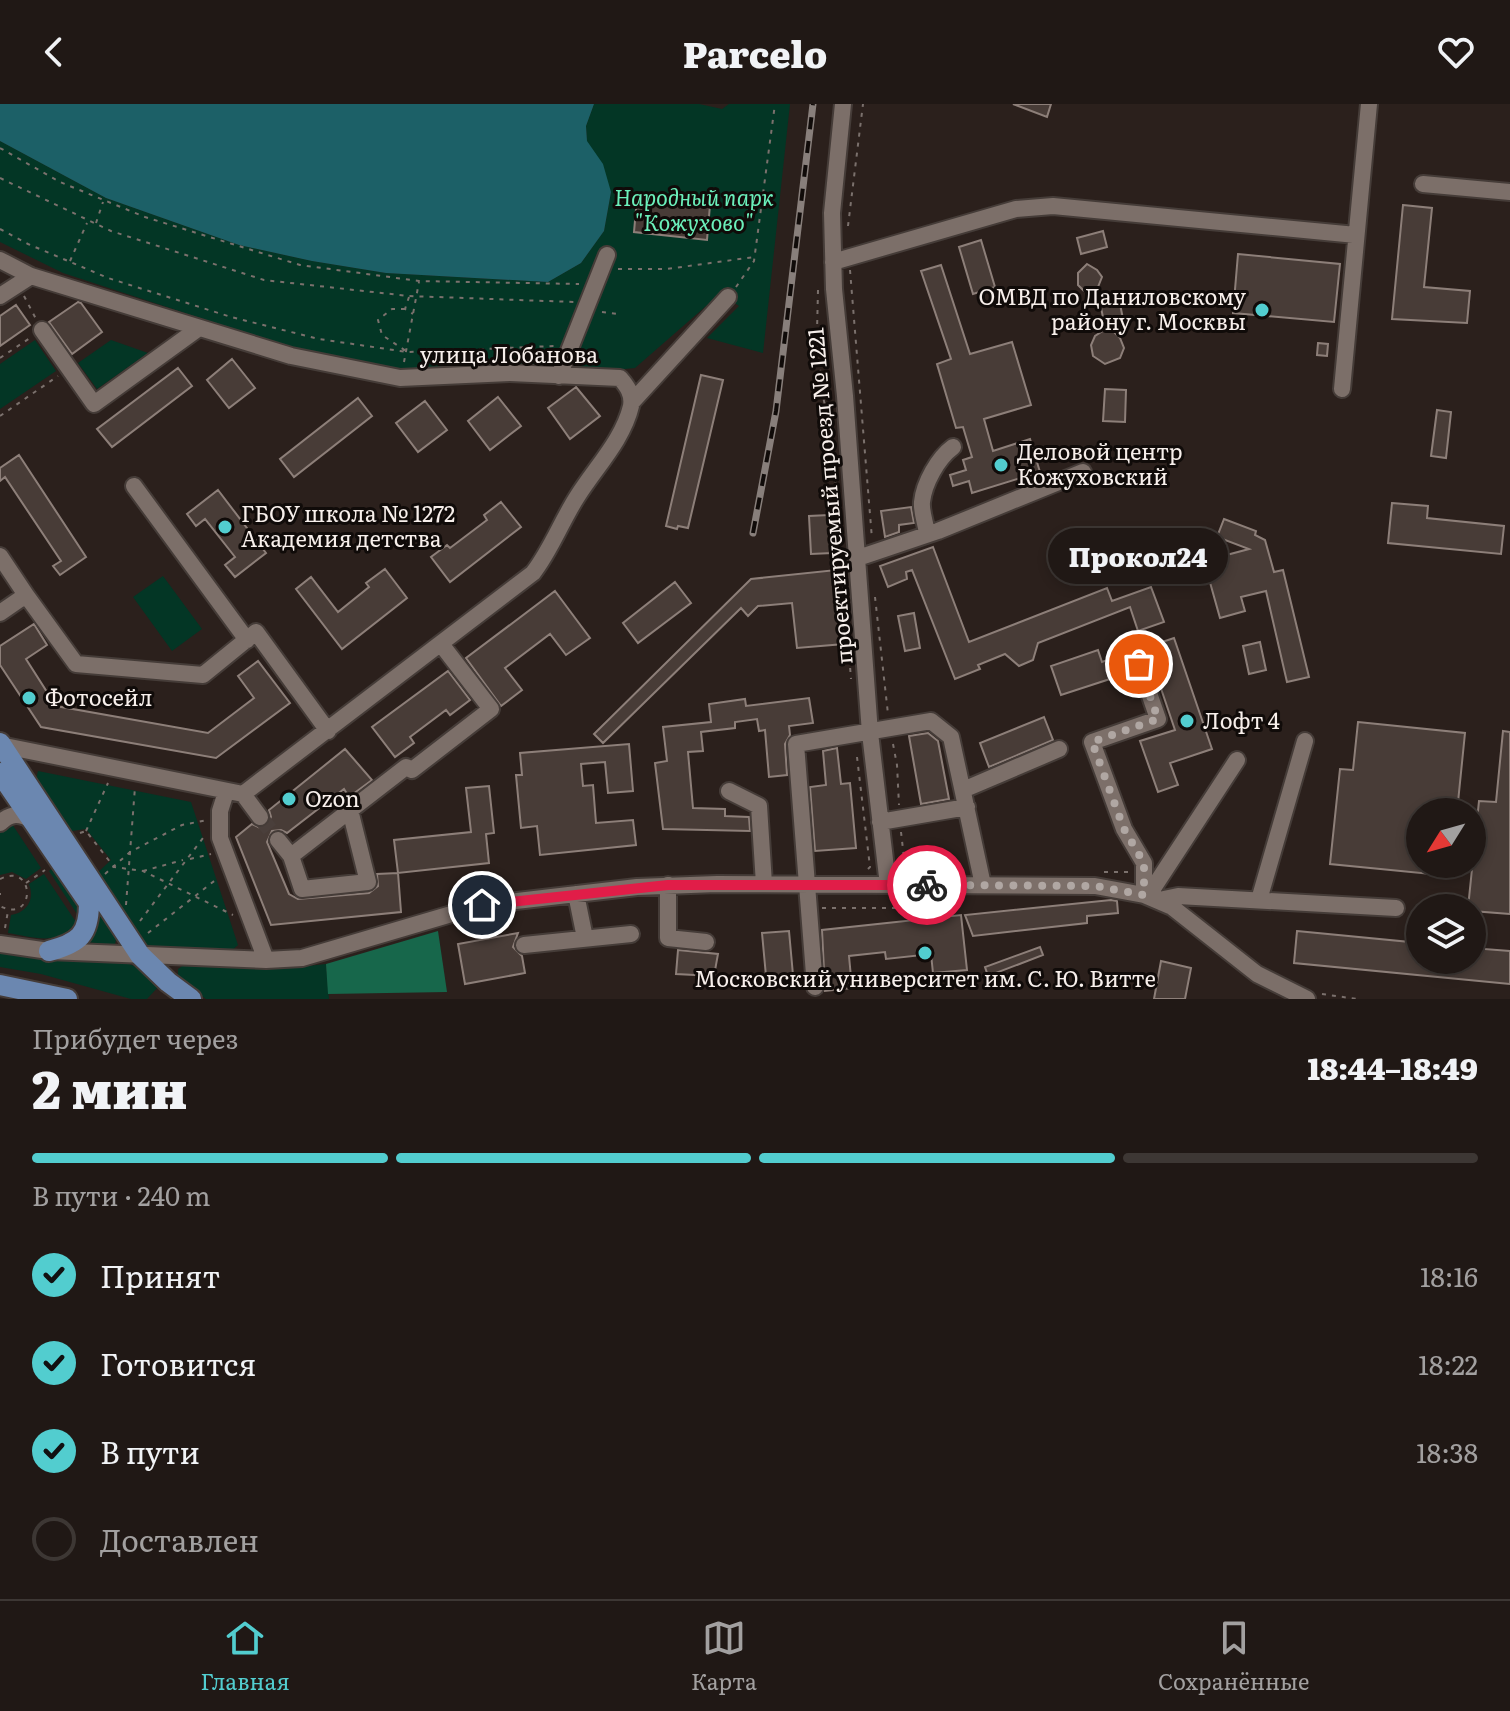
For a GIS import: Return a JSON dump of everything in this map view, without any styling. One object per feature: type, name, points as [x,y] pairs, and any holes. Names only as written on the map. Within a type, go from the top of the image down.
[{"type":"main road","points":[[1,744],[140,947],[168,982],[191,999]]},
{"type":"main road","points":[[0,773],[89,903],[89,918],[83,934],[70,946],[49,951]]},
{"type":"main road","points":[[5,986],[67,999]]},
{"type":"street","name":"проектируемый проезд № 1221","points":[[843,104],[832,213],[833,262],[865,556],[863,734],[888,885]]},
{"type":"street","points":[[1342,389],[1336,364],[1338,337],[1356,235],[1369,104]]},
{"type":"street","points":[[1423,184],[1510,192]]},
{"type":"street","points":[[833,262],[1016,209],[1053,206],[1232,231],[1356,235]]},
{"type":"street","name":"улица Лобанова","points":[[0,260],[24,281],[291,356],[400,378],[510,373],[620,378],[630,390],[632,402]]},
{"type":"street","points":[[559,376],[585,303],[601,270]]},
{"type":"street","points":[[0,296],[24,281]]},
{"type":"street","points":[[266,960],[220,838],[220,811],[235,793],[328,731],[533,573],[546,556],[578,495],[613,445],[632,402],[728,297]]},
{"type":"street","points":[[42,330],[94,404],[199,328]]},
{"type":"street","points":[[927,534],[922,502],[930,477],[942,455],[953,447]]},
{"type":"street","points":[[865,556],[1083,472]]},
{"type":"street","points":[[134,486],[247,640]]},
{"type":"street","points":[[0,556],[76,664],[203,675],[256,632],[328,731]]},
{"type":"street","points":[[0,613],[26,595]]},
{"type":"street","points":[[291,856],[406,767],[412,770],[491,709],[441,644]]},
{"type":"street","points":[[1139,664],[1158,719],[1092,742],[1124,829],[1144,863],[1150,897]]},
{"type":"street","points":[[815,987],[796,744],[931,721],[951,737],[983,885]]},
{"type":"street","points":[[1259,900],[1305,741]]},
{"type":"street","points":[[1,744],[235,793],[260,817]]},
{"type":"street","points":[[963,790],[1059,749]]},
{"type":"street","points":[[1150,897],[1237,760]]},
{"type":"street","points":[[729,791],[759,806],[764,884]]},
{"type":"street","points":[[880,822],[967,807]]},
{"type":"street","points":[[278,840],[291,856],[302,889],[368,882],[350,810]]},
{"type":"street","points":[[0,823],[7,816],[20,814],[32,820]]},
{"type":"street","points":[[2,941],[49,951],[140,947],[176,956],[266,960],[302,958],[482,905],[668,885],[1095,886],[1150,897],[1396,908]]},
{"type":"street","points":[[668,885],[668,938],[706,942]]},
{"type":"street","points":[[576,894],[585,938]]},
{"type":"street","points":[[1150,897],[1191,920],[1257,974],[1277,999]]},
{"type":"street","points":[[524,945],[631,934]]},
{"type":"street","points":[[168,982],[164,966],[176,956]]},
{"type":"street","points":[[1257,974],[1307,999]]},
{"type":"path","points":[[728,297],[754,257],[775,104]]},
{"type":"path","points":[[0,148],[60,182],[145,217],[300,265],[419,281],[667,269],[754,257]]},
{"type":"path","points":[[0,178],[111,231],[264,280],[409,296],[585,303],[598,311],[618,314]]},
{"type":"path","points":[[96,224],[104,200]]},
{"type":"path","points":[[70,262],[88,221]]},
{"type":"path","points":[[0,229],[108,278],[231,317],[319,339],[407,352],[572,344]]},
{"type":"path","points":[[854,266],[850,270],[850,286],[868,472],[865,556]]},
{"type":"path","points":[[0,358],[42,330],[24,281]]},
{"type":"path","points":[[403,366],[419,281]]},
{"type":"path","points":[[818,290],[817,332],[822,392],[832,437],[851,688]]},
{"type":"path","points":[[405,309],[409,296]]},
{"type":"path","points":[[407,352],[382,335],[378,320],[392,309],[405,309],[414,315]]},
{"type":"path","points":[[0,416],[69,369]]},
{"type":"path","points":[[875,594],[889,730],[897,765],[904,858],[909,867],[921,873]]},
{"type":"path","points":[[863,734],[870,867],[867,871]]},
{"type":"path","points":[[76,834],[86,831],[108,781]]},
{"type":"path","points":[[126,906],[135,786]]},
{"type":"path","points":[[104,875],[130,852],[182,825],[209,820]]},
{"type":"path","points":[[133,930],[209,830]]},
{"type":"path","points":[[86,831],[114,867],[143,871],[169,883],[243,920],[249,935],[255,933]]},
{"type":"path","points":[[143,871],[216,852]]},
{"type":"path","points":[[25,883],[45,870]]},
{"type":"path","points":[[140,947],[193,895],[224,873]]},
{"type":"path","points":[[6,876],[7,884]]},
{"type":"path","points":[[0,879],[16,877],[25,883],[28,892],[26,902],[18,908],[8,910],[0,906]]},
{"type":"path","points":[[821,908],[909,908]]},
{"type":"path","points":[[2,941],[8,910]]},
{"type":"green space","name":"Народный парк \"Кожухово\"","points":[[594,104],[699,104],[722,109],[729,104],[790,104],[763,353],[707,338],[739,306],[721,293],[635,368],[603,371],[396,368],[295,349],[63,273],[0,242],[0,141],[106,198],[239,245],[386,273],[548,282],[581,263],[604,231],[611,192],[587,142],[586,126]]},
{"type":"green space","points":[[35,340],[56,371],[0,409],[0,364]]},
{"type":"green space","points":[[111,340],[148,353],[97,389],[78,363]]},
{"type":"green space","points":[[163,576],[202,629],[172,651],[133,597]]},
{"type":"green space","points":[[38,771],[191,802],[238,945],[228,954],[145,947],[93,877],[111,860],[86,829],[65,832],[34,787]]},
{"type":"green space","points":[[10,821],[41,868],[26,879],[12,872],[0,875],[0,833]]},
{"type":"green space","points":[[55,867],[76,898],[79,917],[49,871]]},
{"type":"green space","points":[[44,874],[76,922],[54,938],[8,933],[11,915],[21,911],[30,900],[29,884]]},
{"type":"green space","points":[[98,913],[116,939],[115,945],[86,942]]},
{"type":"green space","points":[[438,931],[447,992],[328,994],[326,964]]},
{"type":"green space","points":[[0,952],[43,959],[124,962],[159,986],[147,999],[131,999],[41,974],[0,967]]},
{"type":"green space","points":[[194,963],[281,969],[326,964],[329,999],[206,999],[178,976],[178,969]]},
{"type":"water","points":[[0,104],[594,104],[586,126],[587,141],[603,164],[611,192],[604,231],[581,263],[548,282],[386,273],[239,245],[106,198],[0,141]]},
{"type":"building","points":[[1013,104],[1051,104],[1047,117]]},
{"type":"building","points":[[637,198],[710,205],[707,240],[634,232]]},
{"type":"building","points":[[1403,205],[1432,208],[1424,287],[1470,291],[1467,323],[1392,319]]},
{"type":"building","points":[[1103,231],[1107,247],[1081,254],[1077,238]]},
{"type":"building","points":[[981,240],[995,287],[973,294],[959,247]]},
{"type":"building","points":[[1238,254],[1340,264],[1334,322],[1233,313]]},
{"type":"building","points":[[1087,264],[1102,277],[1096,292],[1084,291],[1078,285],[1078,273]]},
{"type":"building","points":[[941,265],[970,354],[1012,342],[1031,405],[984,419],[993,451],[1030,439],[1040,472],[972,493],[969,481],[953,486],[950,475],[966,470],[963,460],[972,457],[963,427],[956,428],[937,364],[951,359],[921,271]]},
{"type":"building","points":[[1119,299],[1123,319],[1104,322],[1100,303]]},
{"type":"building","points":[[78,302],[102,332],[72,354],[49,322]]},
{"type":"building","points":[[16,305],[30,325],[0,346],[0,316]]},
{"type":"building","points":[[1109,327],[1120,338],[1124,348],[1120,358],[1105,364],[1093,356],[1091,345],[1095,336]]},
{"type":"building","points":[[1318,343],[1328,344],[1327,356],[1317,355]]},
{"type":"building","points":[[232,359],[255,388],[229,408],[207,380]]},
{"type":"building","points":[[178,368],[192,386],[112,447],[97,429]]},
{"type":"building","points":[[701,375],[723,380],[688,528],[678,526],[677,529],[666,526]]},
{"type":"building","points":[[576,387],[600,416],[570,439],[548,408]]},
{"type":"building","points":[[1105,389],[1126,390],[1125,422],[1103,421]]},
{"type":"building","points":[[498,397],[521,426],[490,450],[468,421]]},
{"type":"building","points":[[358,398],[372,416],[294,477],[280,459]]},
{"type":"building","points":[[425,401],[447,430],[418,452],[396,423]]},
{"type":"building","points":[[1437,410],[1451,412],[1446,458],[1431,456]]},
{"type":"building","points":[[19,455],[86,557],[60,575],[53,566],[61,561],[5,477],[0,481],[0,468]]},
{"type":"building","points":[[218,490],[266,553],[235,577],[225,565],[235,557],[205,519],[196,526],[187,514]]},
{"type":"building","points":[[501,502],[521,527],[450,582],[431,557],[447,545],[450,548],[487,520],[484,515]]},
{"type":"building","points":[[1392,503],[1428,506],[1427,518],[1504,526],[1501,554],[1388,543]]},
{"type":"building","points":[[911,507],[914,523],[899,525],[899,532],[885,537],[881,511]]},
{"type":"building","points":[[829,515],[832,553],[811,554],[809,516]]},
{"type":"building","points":[[1224,519],[1256,531],[1255,535],[1265,540],[1274,572],[1283,570],[1309,677],[1287,682],[1266,591],[1241,597],[1245,611],[1220,618],[1204,561],[1249,549],[1217,537]]},
{"type":"building","points":[[1181,532],[1187,549],[1143,565],[1137,549]]},
{"type":"building","points":[[933,547],[969,642],[1107,588],[1112,601],[1151,587],[1164,622],[1138,631],[1130,607],[1038,643],[1033,660],[1019,666],[1005,654],[955,679],[912,570],[906,572],[907,579],[888,587],[880,566]]},
{"type":"building","points":[[385,569],[407,598],[342,649],[296,589],[311,577],[338,612],[369,587],[366,583]]},
{"type":"building","points":[[836,570],[844,644],[797,648],[792,603],[758,606],[748,616],[741,608],[603,743],[594,734],[751,579]]},
{"type":"building","points":[[675,582],[691,603],[638,643],[623,623]]},
{"type":"building","points":[[555,591],[590,638],[566,655],[550,634],[505,668],[522,690],[501,706],[466,658]]},
{"type":"building","points":[[914,613],[920,648],[905,651],[898,616]]},
{"type":"building","points":[[34,624],[47,645],[26,659],[56,706],[208,733],[254,698],[238,676],[258,661],[290,703],[216,758],[41,727],[0,665],[0,646]]},
{"type":"building","name":"Лофт 4","points":[[1174,638],[1212,749],[1170,763],[1178,785],[1158,792],[1140,741],[1175,730],[1147,647]]},
{"type":"building","points":[[1260,642],[1266,670],[1249,674],[1243,646]]},
{"type":"building","points":[[1098,650],[1102,662],[1110,659],[1116,677],[1061,695],[1051,666]]},
{"type":"building","points":[[448,671],[470,700],[450,715],[446,710],[410,737],[414,743],[395,757],[372,727]]},
{"type":"building","points":[[809,698],[813,723],[789,726],[790,735],[785,744],[787,775],[769,777],[765,730],[759,731],[757,719],[735,722],[735,728],[701,732],[703,751],[688,752],[693,808],[725,809],[725,816],[749,817],[750,831],[663,829],[655,763],[667,761],[663,727],[711,722],[709,704],[745,699],[746,706]]},
{"type":"building","points":[[1044,717],[1053,740],[989,767],[980,743]]},
{"type":"building","points":[[1358,722],[1465,733],[1458,798],[1406,798],[1406,872],[1330,864],[1340,769],[1353,770]]},
{"type":"building","points":[[1503,731],[1510,732],[1510,914],[1486,912],[1486,894],[1469,894],[1471,878],[1486,878],[1486,801],[1496,802]]},
{"type":"building","points":[[928,733],[938,741],[949,799],[921,804],[909,736]]},
{"type":"building","points":[[629,744],[633,791],[608,793],[605,762],[581,764],[583,786],[593,785],[596,823],[633,820],[636,845],[540,855],[537,826],[521,828],[516,775],[522,775],[520,753]]},
{"type":"building","points":[[837,748],[841,784],[850,783],[856,848],[815,851],[810,787],[826,785],[823,751]]},
{"type":"building","points":[[345,749],[372,780],[349,797],[344,789],[287,833],[272,831],[267,842],[289,894],[298,899],[369,893],[378,886],[377,874],[398,873],[401,912],[271,925],[236,837],[252,824],[260,828],[267,825],[271,817],[269,810]]},
{"type":"building","points":[[489,786],[494,833],[486,834],[489,863],[398,873],[394,840],[471,832],[466,788]]},
{"type":"building","points":[[1117,901],[1118,913],[1087,916],[1087,923],[973,936],[965,915]]},
{"type":"building","name":"Московский университет им. С. Ю. Витте","points":[[961,915],[967,970],[933,973],[931,954],[886,959],[885,952],[849,956],[852,988],[825,991],[822,930]]},
{"type":"building","points":[[789,931],[793,975],[766,976],[762,933]]},
{"type":"building","points":[[1297,931],[1406,942],[1406,974],[1294,963]]},
{"type":"building","points":[[518,933],[513,947],[522,956],[525,973],[465,984],[458,944]]},
{"type":"building","points":[[1040,947],[1043,955],[988,976],[985,967]]},
{"type":"building","points":[[1486,949],[1510,951],[1510,984],[1407,974],[1486,974]]},
{"type":"building","points":[[678,950],[718,954],[714,976],[676,974]]},
{"type":"building","points":[[1161,961],[1191,968],[1185,999],[1154,999]]},
{"type":"tunnel","points":[[260,817],[278,840]]},
{"type":"railway","points":[[753,533],[776,411],[813,104]]},
{"type":"way so far","points":[[927,885],[1095,886],[1144,895],[1144,863],[1124,829],[1092,742],[1158,719],[1139,664]]},
{"type":"place","name":"ОМВД по Даниловскому району г. Москвы","points":[[1262,310]]},
{"type":"place","name":"Деловой центр Кожуховский","points":[[1001,465]]},
{"type":"place","name":"ГБОУ школа № 1272 Академия детства","points":[[225,527]]},
{"type":"place","name":"Прокол24","points":[[1139,664]]},
{"type":"place","name":"Фотосейл","points":[[29,698]]},
{"type":"place","name":"Лофт 4","points":[[1187,721]]},
{"type":"place","name":"Ozon","points":[[289,799]]},
{"type":"place","name":"Московский университет им. С. Ю. Витте","points":[[925,953]]},
{"type":"route","points":[[482,905],[668,885],[927,885]]}]
